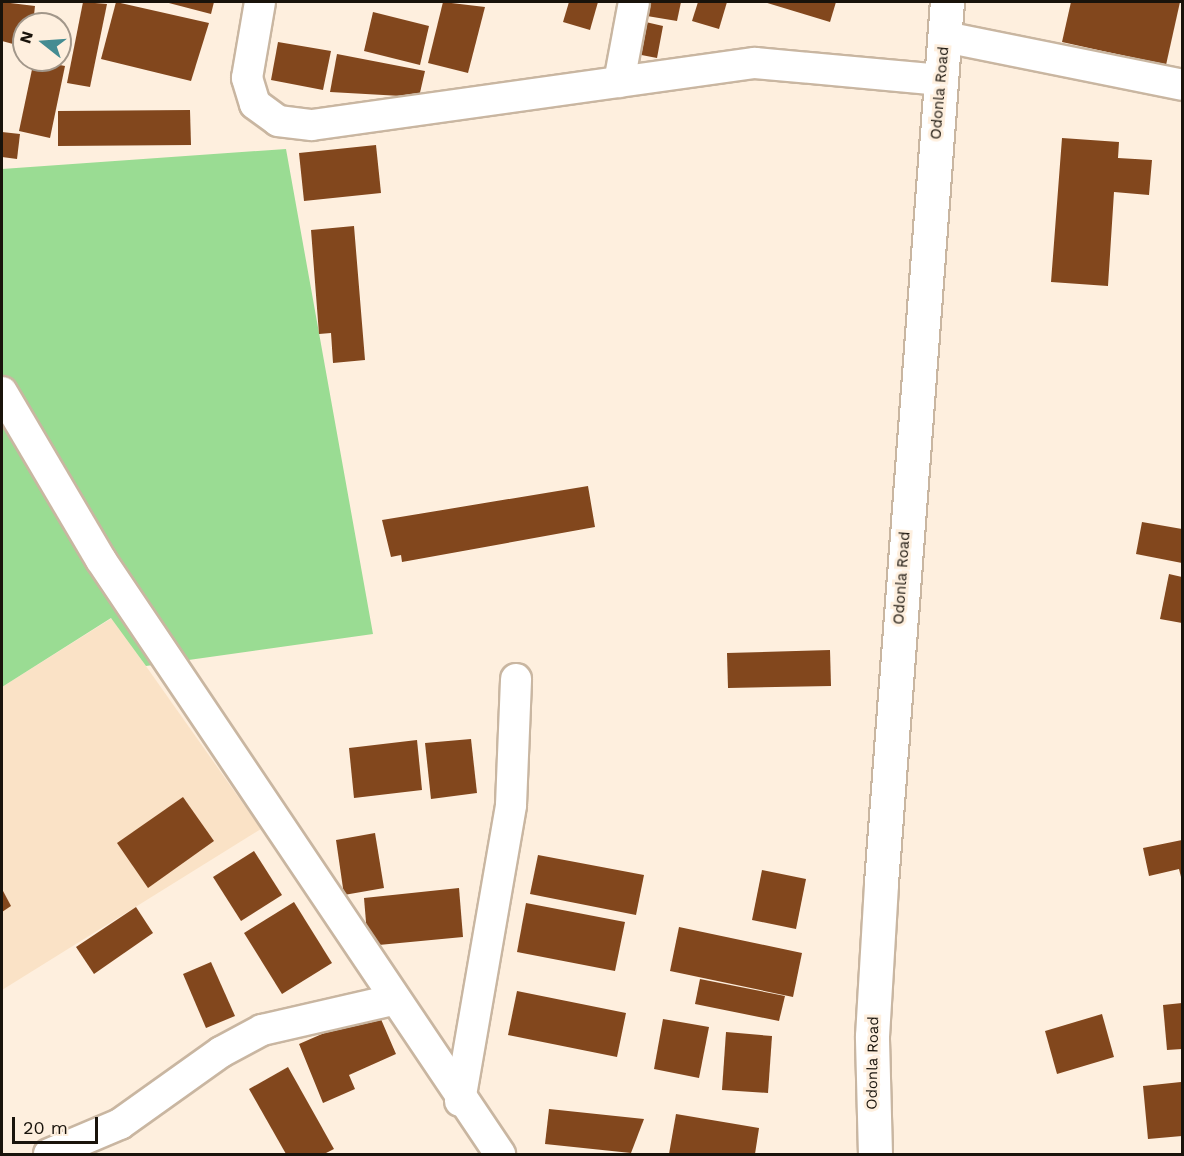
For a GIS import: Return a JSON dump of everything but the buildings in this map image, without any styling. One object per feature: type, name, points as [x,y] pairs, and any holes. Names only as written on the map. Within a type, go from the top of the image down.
[{"type":"street","points":[[260,2],[247,78],[255,104],[278,121],[312,125],[755,63],[940,80]]},
{"type":"street","points":[[619,82],[634,2]]},
{"type":"street","name":"Odonla Road","points":[[875,1155],[872,1048],[881,883],[947,2]]},
{"type":"street","points":[[945,37],[1182,85]]},
{"type":"street","points":[[2,392],[101,560],[460,1101],[500,1155]]},
{"type":"street","points":[[460,1101],[511,805],[516,679]]},
{"type":"street","points":[[49,1155],[120,1124],[221,1052],[262,1030],[393,1000]]},
{"type":"shaded area","points":[[112,618],[261,829],[2,990],[2,687]]},
{"type":"green space","points":[[286,149],[373,634],[146,666],[111,618],[2,687],[2,169]]}]
